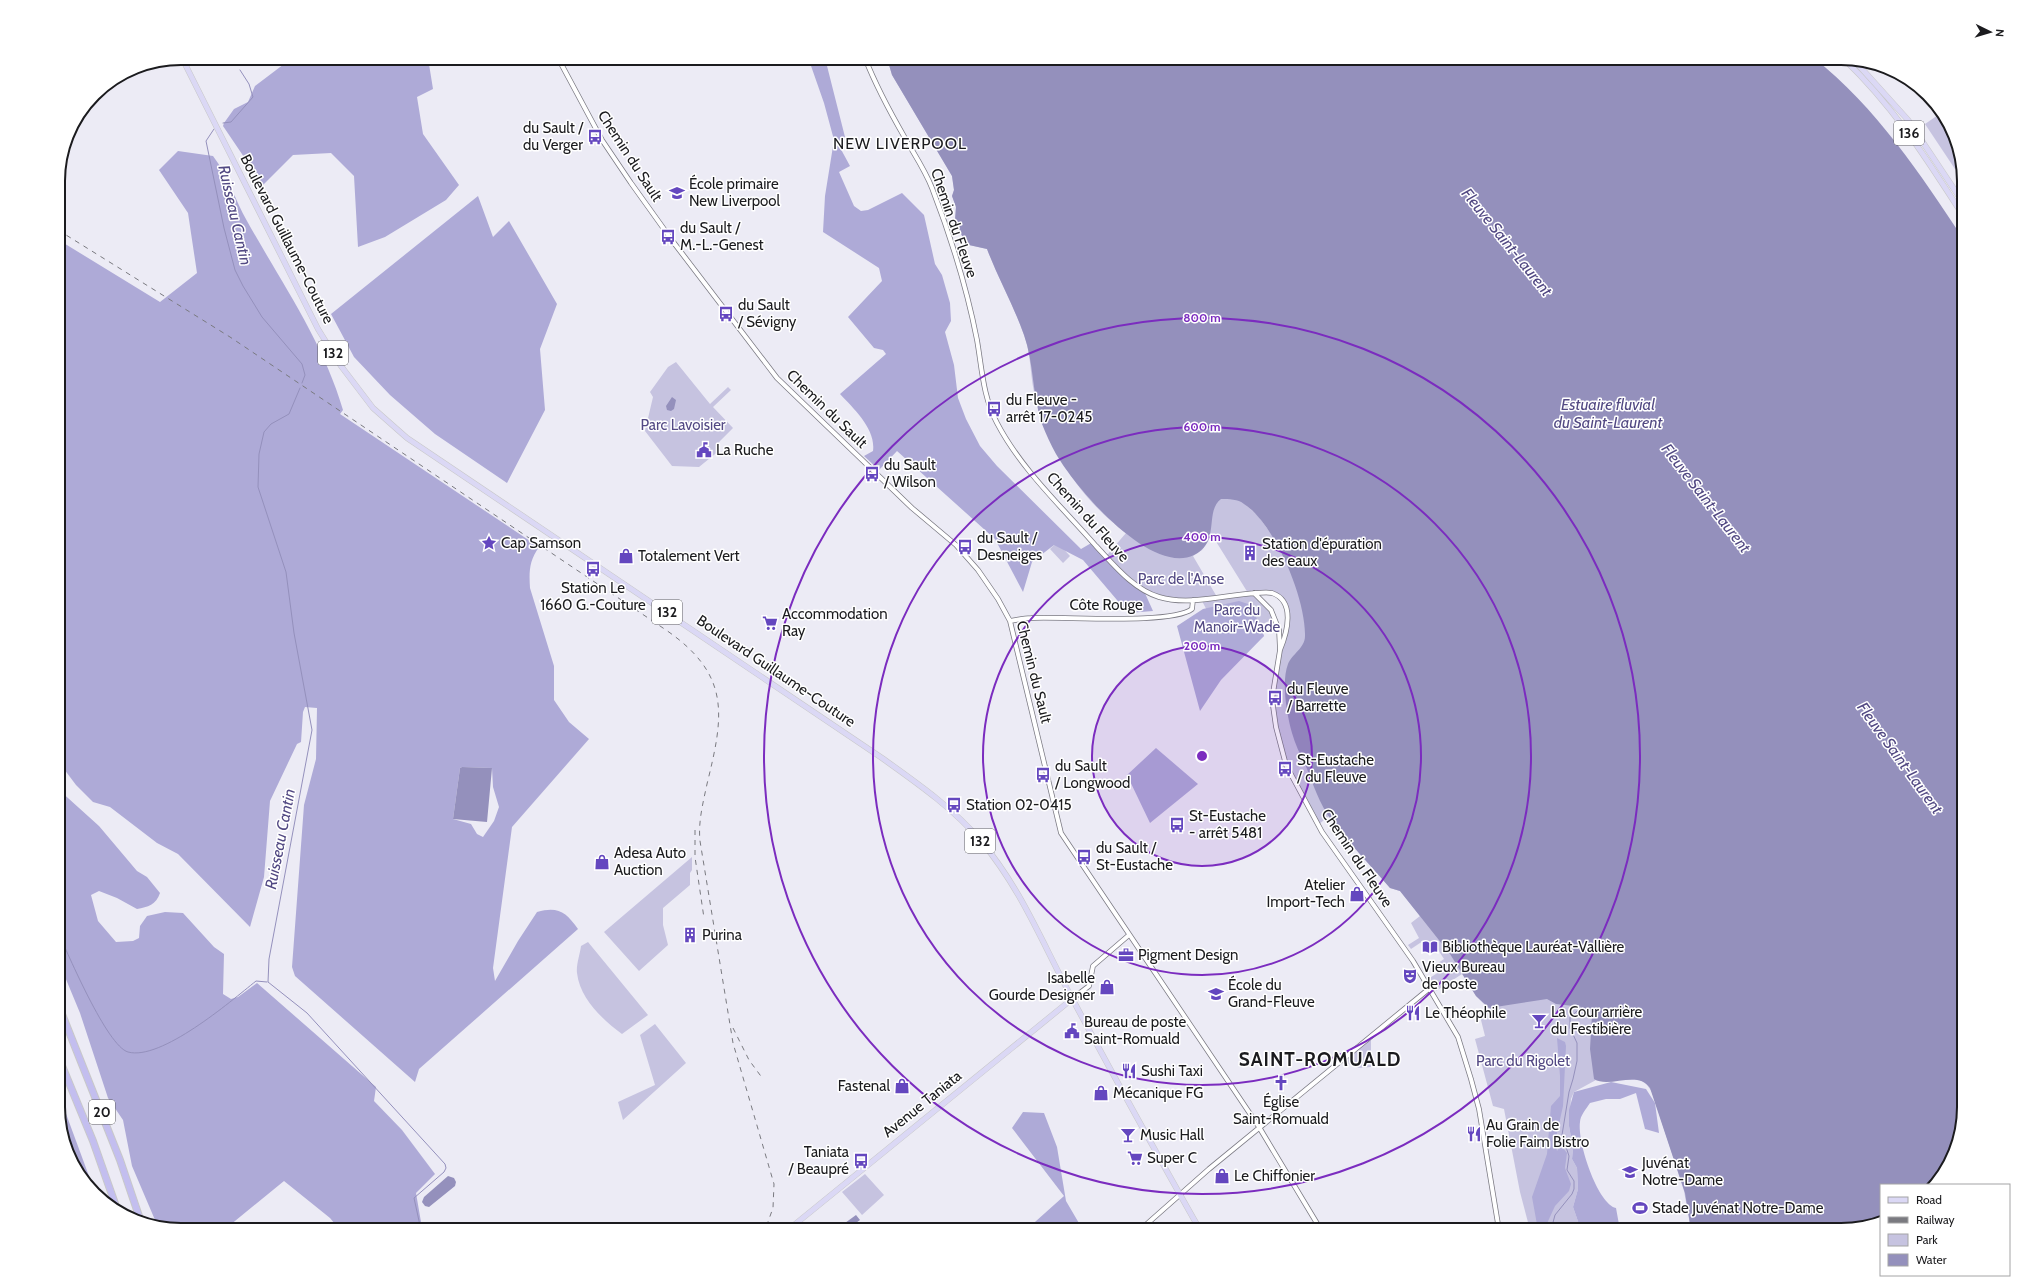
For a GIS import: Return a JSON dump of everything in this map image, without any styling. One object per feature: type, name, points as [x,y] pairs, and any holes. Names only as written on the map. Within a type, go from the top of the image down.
[{"type":"highway","name":"20","points":[[65,1022],[120,1160],[139,1215]]},
{"type":"highway","name":"20","points":[[65,1073],[93,1140],[114,1202]]},
{"type":"main road","name":"Boulevard Guillaume-Couture","points":[[186,65],[318,329],[341,366],[374,408],[407,438],[882,758],[953,812],[980,840],[1003,870],[1026,906],[1072,999],[1196,1223]]},
{"type":"main road","name":"136","points":[[1850,66],[1878,94],[1903,125],[1957,206]]},
{"type":"main road","name":"136","points":[[1860,67],[1908,120],[1957,194]]},
{"type":"main road","name":"Avenue Taniata","points":[[797,1223],[1072,999]]},
{"type":"street","name":"Chemin du Sault","points":[[562,65],[602,140],[631,183],[674,243],[777,378],[912,508],[956,545],[978,570],[998,599],[1010,620],[1061,832],[1129,935],[1260,1127],[1317,1223]]},
{"type":"street","name":"Chemin du Fleuve","points":[[868,65],[887,107],[932,186],[959,267],[977,340],[985,394],[1000,428],[1011,447],[1031,472],[1126,577],[1144,591],[1160,597],[1193,600],[1254,594],[1271,610],[1276,618],[1279,630],[1280,650],[1272,699],[1276,728],[1286,765],[1322,832],[1385,920],[1430,988],[1458,1037],[1472,1079],[1498,1223]]},
{"type":"street","points":[[1254,594],[1265,592],[1273,594],[1278,596],[1285,605],[1288,622],[1280,650]]},
{"type":"street","name":"Côte Rouge","points":[[1010,620],[1030,618],[1142,618],[1186,614],[1192,609],[1193,600]]},
{"type":"street","points":[[1072,999],[1089,986],[1093,966],[1129,935]]},
{"type":"street","points":[[1148,1223],[1260,1127],[1430,988]]},
{"type":"green space","points":[[283,65],[429,65],[433,89],[417,97],[423,134],[459,185],[446,200],[385,237],[358,247],[354,176],[331,153],[293,155],[263,185],[223,126],[234,109],[248,102],[255,86]]},
{"type":"green space","points":[[811,65],[827,65],[845,137],[837,142],[850,166],[839,172],[854,206],[861,211],[868,210],[902,193],[924,215],[935,264],[942,275],[950,303],[951,321],[945,332],[954,365],[958,398],[966,419],[980,446],[997,466],[1081,549],[1093,542],[1144,591],[1153,611],[1128,613],[1083,560],[1054,545],[1032,562],[1023,592],[995,539],[897,451],[879,470],[864,456],[873,451],[873,443],[868,427],[840,394],[886,354],[883,350],[874,348],[848,317],[882,281],[879,268],[823,232],[825,196],[834,140],[824,103]]},
{"type":"green space","points":[[889,65],[893,65],[1244,503],[1259,517],[1276,541],[1575,897],[1808,1223],[1690,1223],[1684,1191],[1652,1092],[1645,1082],[1639,1080],[1596,1080],[1574,1092],[1571,1099],[1569,1126],[1573,1149],[1572,1159],[1577,1168],[1578,1189],[1573,1207],[1579,1223],[1528,1223],[1520,1192],[1504,1109],[1493,1106],[1475,1039],[1485,1036],[1480,1016],[1488,1008],[1476,996],[1462,974],[1436,991],[1428,979],[1439,972],[1435,965],[1444,959],[1435,945],[1423,941],[1411,949],[1408,945],[1419,938],[1411,923],[1420,916],[1400,891],[1390,888],[1329,816],[1318,825],[1286,765],[1276,727],[1272,699],[1286,624],[1285,605],[1273,594],[1255,594],[1276,618],[1260,625],[1264,636],[1232,659],[1201,599],[1162,598],[1144,591],[1104,554],[1108,554],[1126,533],[1109,519],[1080,488],[1068,471],[1047,433],[1034,392],[1026,342],[1016,313],[987,249],[969,245],[963,238],[955,220],[956,207],[952,196],[954,190],[952,176],[892,75]],"holes":[[[1212,535],[1248,593],[1217,597],[1193,556],[1202,550]]]},
{"type":"green space","points":[[1937,116],[1948,136],[1956,168],[1955,169],[1925,124]]},
{"type":"green space","points":[[178,151],[213,156],[223,171],[247,221],[313,336],[335,385],[343,410],[340,414],[539,547],[533,557],[530,567],[530,588],[554,666],[554,700],[569,722],[589,739],[512,827],[493,968],[495,981],[537,912],[544,910],[556,910],[561,912],[569,918],[578,929],[419,1069],[415,1082],[295,976],[292,967],[304,805],[316,759],[317,708],[305,707],[303,712],[301,742],[297,744],[270,801],[264,877],[250,927],[178,854],[157,843],[110,807],[93,802],[76,785],[65,770],[65,244],[160,302],[197,273],[188,213],[159,170]],"holes":[[[460,768],[492,768],[493,787],[499,807],[494,821],[483,837],[477,834],[471,824],[453,819]]]},
{"type":"green space","points":[[478,196],[493,237],[509,221],[557,304],[540,349],[545,410],[507,483],[435,434],[390,395],[354,357],[331,314]]},
{"type":"green space","name":"Parc Lavoisier","points":[[676,362],[710,404],[728,387],[731,390],[713,407],[733,428],[719,442],[720,450],[699,467],[672,466],[645,431],[653,397],[650,392],[668,367]]},
{"type":"green space","points":[[1057,542],[1070,556],[1063,563],[1050,549]]},
{"type":"green space","name":"Parc du Manoir-Wade","points":[[1239,601],[1251,605],[1264,636],[1221,680],[1200,711],[1177,626],[1203,609]]},
{"type":"green space","points":[[1156,748],[1198,784],[1150,823],[1127,775]]},
{"type":"green space","points":[[65,795],[99,826],[137,871],[147,877],[160,893],[154,903],[137,909],[117,898],[99,891],[91,895],[98,921],[116,942],[133,941],[139,938],[140,926],[147,916],[165,912],[183,913],[214,947],[224,954],[223,994],[231,999],[238,997],[257,983],[376,1087],[374,1101],[402,1130],[435,1174],[416,1193],[422,1223],[334,1223],[284,1181],[233,1223],[181,1223],[155,1220],[132,1166],[123,1120],[108,1098],[80,1013],[65,977]]},
{"type":"green space","points":[[692,857],[690,885],[663,908],[663,925],[668,945],[639,971],[604,932]]},
{"type":"green space","points":[[588,942],[648,1015],[622,1034],[607,1022],[594,1008],[583,992],[579,983],[577,970],[581,946]]},
{"type":"green space","points":[[655,1024],[686,1063],[623,1120],[618,1102],[655,1085],[640,1035]]},
{"type":"green space","points":[[1371,1037],[1371,1067],[1359,1068],[1341,1061]]},
{"type":"green space","points":[[1557,1038],[1565,1042],[1566,1046],[1563,1106],[1555,1142],[1557,1151],[1559,1148],[1563,1148],[1567,1153],[1565,1168],[1571,1184],[1569,1191],[1555,1206],[1547,1223],[1537,1223],[1532,1197],[1547,1154],[1551,1106],[1560,1096]]},
{"type":"green space","points":[[1611,1082],[1646,1089],[1655,1103],[1659,1133],[1645,1129],[1636,1093],[1620,1099],[1606,1099],[1590,1103],[1580,1120],[1580,1131],[1585,1156],[1595,1184],[1609,1204],[1616,1208],[1619,1223],[1579,1223],[1573,1207],[1578,1189],[1577,1168],[1572,1159],[1573,1149],[1569,1126],[1569,1110],[1574,1092]]},
{"type":"green space","points":[[65,1111],[90,1179],[74,1152],[69,1137]]},
{"type":"green space","points":[[1023,1112],[1044,1113],[1057,1147],[1066,1201],[1079,1223],[1034,1223],[1064,1196],[1012,1128]]},
{"type":"green space","points":[[865,1174],[884,1195],[862,1215],[842,1192]]},
{"type":"water","name":"Estuaire fluvial du Saint-Laurent","points":[[889,65],[1822,65],[1858,98],[1896,143],[1957,230],[1957,1115],[1951,1144],[1937,1172],[1928,1184],[1880,1184],[1880,1216],[1856,1222],[1690,1223],[1685,1193],[1650,1088],[1645,1083],[1638,1080],[1631,1079],[1608,1082],[1594,1079],[1590,1049],[1592,1015],[1590,1011],[1582,1007],[1556,1004],[1547,999],[1489,1008],[1476,996],[1450,954],[1400,891],[1390,888],[1332,821],[1320,801],[1299,753],[1290,726],[1285,689],[1288,664],[1303,644],[1305,636],[1304,621],[1294,583],[1277,545],[1267,528],[1256,514],[1244,504],[1230,499],[1221,499],[1213,511],[1210,535],[1207,543],[1194,555],[1176,558],[1157,553],[1136,541],[1116,525],[1079,487],[1054,451],[1042,424],[1036,402],[1024,335],[1016,313],[987,249],[969,245],[963,238],[955,220],[956,207],[952,196],[954,190],[952,176],[892,75]]},
{"type":"water","points":[[672,397],[676,400],[674,409],[671,411],[667,410],[666,406]]},
{"type":"water","points":[[460,768],[492,768],[487,822],[453,819]]},
{"type":"water","points":[[448,1176],[454,1178],[456,1182],[455,1186],[429,1207],[425,1206],[422,1202],[424,1197]]},
{"type":"water","points":[[856,1215],[860,1220],[856,1223],[845,1223]]},
{"type":"waterway","name":"Ruisseau Cantin","points":[[223,123],[231,122],[253,97],[249,84],[240,70]]},
{"type":"waterway","name":"Ruisseau Cantin","points":[[214,129],[206,141],[224,228],[235,270],[262,317],[302,364],[305,375],[302,383]]},
{"type":"waterway","name":"Ruisseau Cantin","points":[[300,388],[289,414],[271,424],[264,432],[259,454],[258,487],[286,572],[294,633],[312,730],[269,959],[268,982],[307,1013],[445,1164],[446,1168],[444,1172],[414,1198],[419,1223]]},
{"type":"waterway","points":[[65,947],[99,1017],[119,1046],[128,1052],[142,1052],[158,1048],[176,1039],[213,1015],[256,981],[267,982]]},
{"type":"waterway","points":[[1553,1223],[1555,1215],[1572,1194],[1574,1189],[1574,1181],[1567,1170],[1569,1156],[1562,1135],[1569,1092],[1577,1061],[1577,1043],[1570,1028],[1570,1017],[1582,1007]]},
{"type":"railway","points":[[65,234],[230,337],[666,630],[687,647],[702,663],[712,680],[717,698],[719,717],[713,759],[701,812],[700,841],[733,1043],[774,1184],[773,1208],[768,1223]]},
{"type":"railway","points":[[695,830],[695,857],[704,918]]},
{"type":"railway","points":[[733,1028],[749,1060],[763,1079]]},
{"type":"place","name":"du Sault / du Verger","points":[[595,137]]},
{"type":"place","name":"École primaire New Liverpool","points":[[677,193]]},
{"type":"place","name":"du Sault / M.-L.-Genest","points":[[668,237]]},
{"type":"place","name":"du Sault / Sévigny","points":[[726,314]]},
{"type":"place","name":"du Fleuve - arrêt 17-0245","points":[[994,409]]},
{"type":"place","name":"La Ruche","points":[[704,450]]},
{"type":"place","name":"du Sault / Wilson","points":[[872,474]]},
{"type":"place","name":"Cap Samson","points":[[489,543]]},
{"type":"place","name":"du Sault / Desneiges","points":[[965,547]]},
{"type":"place","name":"Station d'épuration des eaux","points":[[1250,553]]},
{"type":"place","name":"Totalement Vert","points":[[626,556]]},
{"type":"place","name":"Station Le 1660 G.-Couture","points":[[593,569]]},
{"type":"place","name":"Accommodation Ray","points":[[770,623]]},
{"type":"place","name":"du Fleuve / Barrette","points":[[1275,698]]},
{"type":"place","name":"St-Eustache / du Fleuve","points":[[1285,769]]},
{"type":"place","name":"du Sault / Longwood","points":[[1043,775]]},
{"type":"place","name":"Station 02-0415","points":[[954,805]]},
{"type":"place","name":"St-Eustache - arrêt 5481","points":[[1177,825]]},
{"type":"place","name":"du Sault / St-Eustache","points":[[1084,857]]},
{"type":"place","name":"Adesa Auto Auction","points":[[602,862]]},
{"type":"place","name":"Atelier Import-Tech","points":[[1357,894]]},
{"type":"place","name":"Purina","points":[[690,935]]},
{"type":"place","name":"Bibliothèque Lauréat-Vallière","points":[[1430,947]]},
{"type":"place","name":"Pigment Design","points":[[1126,955]]},
{"type":"place","name":"Vieux Bureau de poste","points":[[1410,976]]},
{"type":"place","name":"Isabelle Gourde Designer","points":[[1107,987]]},
{"type":"place","name":"École du Grand-Fleuve","points":[[1216,994]]},
{"type":"place","name":"Le Théophile","points":[[1413,1013]]},
{"type":"place","name":"La Cour arrière du Festibière","points":[[1539,1021]]},
{"type":"place","name":"Bureau de poste Saint-Romuald","points":[[1072,1031]]},
{"type":"place","name":"Sushi Taxi","points":[[1129,1071]]},
{"type":"place","name":"Église Saint-Romuald","points":[[1281,1083]]},
{"type":"place","name":"Fastenal","points":[[902,1086]]},
{"type":"place","name":"Mécanique FG","points":[[1101,1093]]},
{"type":"place","name":"Au Grain de Folie Faim Bistro","points":[[1474,1134]]},
{"type":"place","name":"Music Hall","points":[[1128,1135]]},
{"type":"place","name":"Super C","points":[[1135,1158]]},
{"type":"place","name":"Taniata / Beaupré","points":[[861,1161]]},
{"type":"place","name":"Juvénat Notre-Dame","points":[[1630,1172]]},
{"type":"place","name":"Le Chiffonier","points":[[1222,1176]]},
{"type":"place","name":"Stade Juvénat Notre-Dame","points":[[1640,1208]]},
{"type":"district","name":"NEW LIVERPOOL","points":[[900,143]]},
{"type":"district","name":"SAINT-ROMUALD","points":[[1320,1059]]},
{"type":"water label","name":"Fleuve Saint-Laurent","points":[[1507,242]]},
{"type":"water label","name":"Fleuve Saint-Laurent","points":[[1706,498]]},
{"type":"water label","name":"Fleuve Saint-Laurent","points":[[1900,758]]},
{"type":"park label","name":"Parc de l'Anse","points":[[1181,579]]},
{"type":"park label","name":"Parc du Rigolet","points":[[1523,1061]]}]
